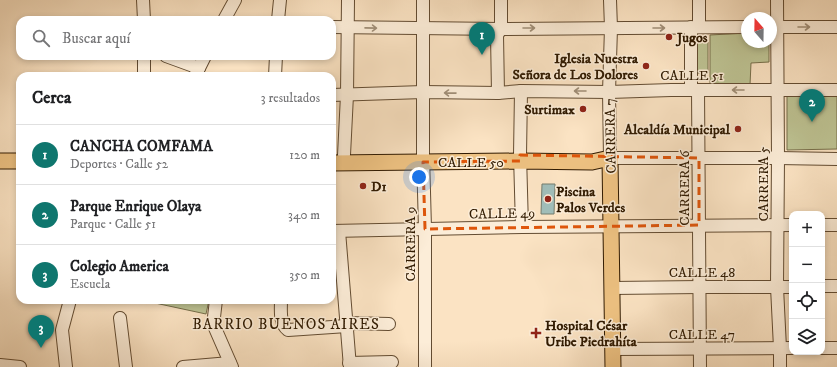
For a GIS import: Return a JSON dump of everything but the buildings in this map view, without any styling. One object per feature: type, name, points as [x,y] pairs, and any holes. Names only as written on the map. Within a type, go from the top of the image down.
[{"type":"main road","name":"CALLE 50","points":[[336,158],[520,158],[592,155],[610,158]]},
{"type":"main road","name":"CARRERA 7","points":[[610,158],[613,367]]},
{"type":"main road","points":[[0,161],[16,161]]},
{"type":"street","points":[[143,0],[144,16]]},
{"type":"street","points":[[226,16],[235,0]]},
{"type":"street","points":[[278,16],[280,0]]},
{"type":"street","points":[[336,158],[347,95],[348,0]]},
{"type":"street","name":"CARRERA 9","points":[[423,0],[425,367]]},
{"type":"street","points":[[498,94],[497,35],[501,29],[501,0]]},
{"type":"street","name":"CARRERA 7","points":[[610,0],[610,158]]},
{"type":"street","name":"CARRERA 6","points":[[699,0],[695,27],[695,90],[699,158],[700,367]]},
{"type":"street","name":"CARRERA 5","points":[[776,12],[777,0]]},
{"type":"street","points":[[336,27],[501,29],[741,27]]},
{"type":"street","points":[[777,27],[837,27]]},
{"type":"street","name":"CARRERA 5","points":[[775,48],[778,158],[777,287],[786,348],[780,367]]},
{"type":"street","points":[[144,60],[144,72]]},
{"type":"street","points":[[173,60],[193,72]]},
{"type":"street","points":[[197,72],[203,60]]},
{"type":"street","points":[[275,72],[276,60]]},
{"type":"street","name":"CALLE 51","points":[[336,95],[423,92],[498,94],[521,91],[609,92],[695,90],[837,90]]},
{"type":"street","points":[[521,91],[520,158],[522,227]]},
{"type":"street","name":"CALLE 50","points":[[610,158],[837,159]]},
{"type":"street","name":"CALLE 49","points":[[336,231],[522,227],[789,225]]},
{"type":"street","points":[[825,225],[837,225]]},
{"type":"street","points":[[336,248],[338,283],[346,325],[350,365],[392,362]]},
{"type":"street","name":"CALLE 48","points":[[612,288],[700,286],[789,287]]},
{"type":"street","points":[[825,286],[837,286]]},
{"type":"street","points":[[66,367],[62,330],[69,304]]},
{"type":"street","points":[[183,367],[231,365],[214,328],[216,304]]},
{"type":"street","points":[[281,304],[282,321],[284,327],[288,330],[346,325],[390,324]]},
{"type":"street","points":[[120,318],[126,367]]},
{"type":"street","name":"CALLE 47","points":[[613,349],[786,348]]},
{"type":"street","points":[[825,348],[837,348]]},
{"type":"street","points":[[0,365],[20,367]]},
{"type":"highlighted area","points":[[520,155],[699,158],[699,225],[425,229],[423,162],[520,161]]},
{"type":"green space","points":[[741,33],[741,48],[769,48],[769,62],[751,63],[750,85],[710,83],[710,35]]},
{"type":"green space","points":[[692,41],[708,42],[708,73],[692,73]]},
{"type":"green space","points":[[787,95],[837,95],[837,149],[787,150]]},
{"type":"green space","points":[[160,304],[208,304],[206,314]]},
{"type":"water","name":"Piscina Palos Verdes","points":[[542,184],[555,184],[554,214],[541,214]]},
{"type":"place","name":"Jugos","points":[[669,37]]},
{"type":"place","name":"CANCHA COMFAMA","points":[[482,55]]},
{"type":"place","name":"Iglesia Nuestra Señora de Los Dolores","points":[[646,66]]},
{"type":"place","name":"Surtimax","points":[[583,109]]},
{"type":"place","name":"Parque Enrique Olaya","points":[[812,122]]},
{"type":"place","name":"Alcaldía Municipal","points":[[738,129]]},
{"type":"place","name":"D1","points":[[363,186]]},
{"type":"place","name":"Piscina Palos Verdes","points":[[548,199]]},
{"type":"place","name":"Hospital César Uribe Piedrahíta","points":[[536,333]]},
{"type":"place","name":"Colegio America","points":[[41,348]]},
{"type":"district","name":"BARRIO BUENOS AIRES","points":[[286,324]]}]
